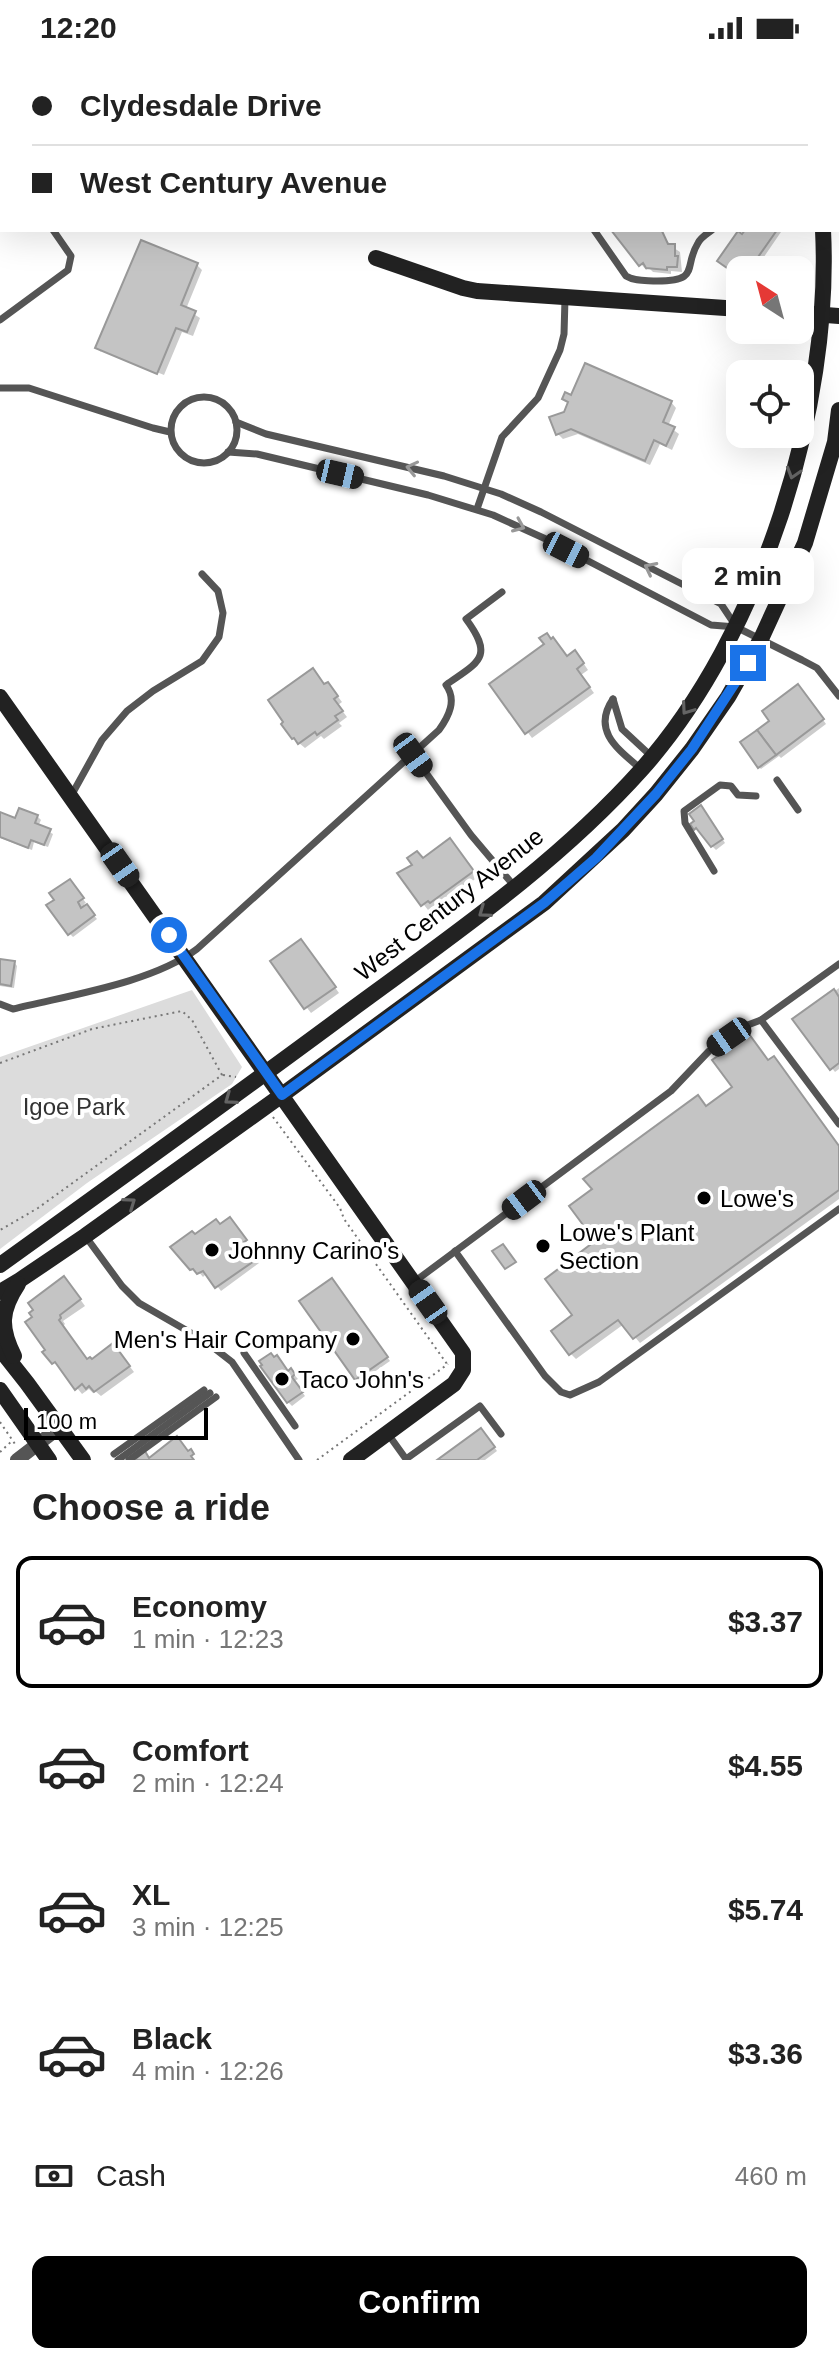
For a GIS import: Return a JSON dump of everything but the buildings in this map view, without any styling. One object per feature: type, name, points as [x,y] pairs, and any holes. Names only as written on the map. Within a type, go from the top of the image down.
[{"type":"main road","name":"West Century Avenue","points":[[0,1265],[517,888],[587,825],[647,762],[698,693],[736,627],[756,583],[802,444],[831,315],[823,232]]},
{"type":"main road","points":[[376,258],[463,288],[726,308]]},
{"type":"main road","points":[[0,1292],[85,1236],[282,1095],[544,903],[596,858],[647,804],[692,749],[728,697],[761,639],[805,543],[835,442],[839,410]]},
{"type":"main road","points":[[0,697],[463,1353],[463,1370],[458,1380],[351,1460]]},
{"type":"main road","points":[[20,1280],[5,1305],[0,1322],[3,1338],[27,1383]]},
{"type":"main road","points":[[0,1349],[83,1460]]},
{"type":"main road","points":[[0,1390],[49,1460]]},
{"type":"street","points":[[20,1457],[60,1427]]},
{"type":"lane","points":[[0,320],[68,270],[71,256],[54,232]]},
{"type":"lane","points":[[595,232],[626,276],[633,280],[673,281],[691,270],[696,246],[709,232]]},
{"type":"lane","points":[[477,509],[502,437],[538,398],[549,374],[562,342],[565,297]]},
{"type":"lane","points":[[0,388],[29,388],[170,432]]},
{"type":"lane","points":[[204,396],[225,404],[236,422],[237,433],[228,452],[208,462],[187,458],[173,442],[170,432],[176,411],[184,403],[204,396]]},
{"type":"lane","points":[[236,422],[266,434],[483,488],[541,512],[721,604],[736,627]]},
{"type":"lane","points":[[228,452],[257,454],[477,509],[548,540],[711,625],[736,627],[761,639],[817,668],[839,696]]},
{"type":"lane","points":[[71,796],[102,740],[127,711],[202,661],[219,637],[223,613],[218,591],[202,574]]},
{"type":"lane","points":[[0,1004],[13,1009],[142,977],[186,958],[439,730],[452,699],[446,685],[480,657],[480,640],[466,619],[502,592]]},
{"type":"lane","points":[[613,699],[622,729],[647,762],[617,748],[609,736],[605,721],[613,699]]},
{"type":"lane","points":[[413,755],[471,835],[517,888]]},
{"type":"lane","points":[[777,780],[798,810]]},
{"type":"lane","points":[[714,871],[685,823],[684,811],[720,785],[731,786],[738,795],[756,796]]},
{"type":"lane","points":[[414,1282],[671,1091],[709,1051],[745,1026],[761,1020],[839,964]]},
{"type":"lane","points":[[761,1020],[839,1124]]},
{"type":"lane","points":[[455,1251],[545,1376],[561,1392],[570,1395],[599,1382],[839,1209]]},
{"type":"lane","points":[[85,1236],[122,1286],[139,1303],[205,1341],[232,1362],[299,1460]]},
{"type":"lane","points":[[244,1353],[295,1426]]},
{"type":"lane","points":[[116,1457],[210,1393],[129,1460]]},
{"type":"lane","points":[[387,1433],[405,1459],[480,1406],[501,1434]]},
{"type":"path","points":[[0,1063],[88,1030],[182,1011],[192,1020],[222,1075]]},
{"type":"path","points":[[0,1230],[38,1208],[222,1075],[239,1077],[247,1087]]},
{"type":"path","points":[[262,1109],[269,1118],[277,1120],[447,1364]]},
{"type":"path","points":[[317,1460],[463,1353]]},
{"type":"path","points":[[0,1422],[20,1457]]},
{"type":"path","points":[[0,1452],[13,1440]]},
{"type":"green space","name":"Igoe Park","points":[[192,990],[242,1067],[232,1084],[87,1183],[0,1249],[0,1057]]},
{"type":"place","name":"Lowe's","points":[[704,1198]]},
{"type":"place","name":"Lowe's Plant Section","points":[[543,1246]]},
{"type":"place","name":"Johnny Carino's","points":[[212,1250]]},
{"type":"place","name":"Men's Hair Company","points":[[353,1339]]},
{"type":"place","name":"Taco John's","points":[[282,1379]]},
{"type":"route","points":[[169,935],[282,1095],[544,903],[596,858],[656,794],[692,749],[748,663]]}]
